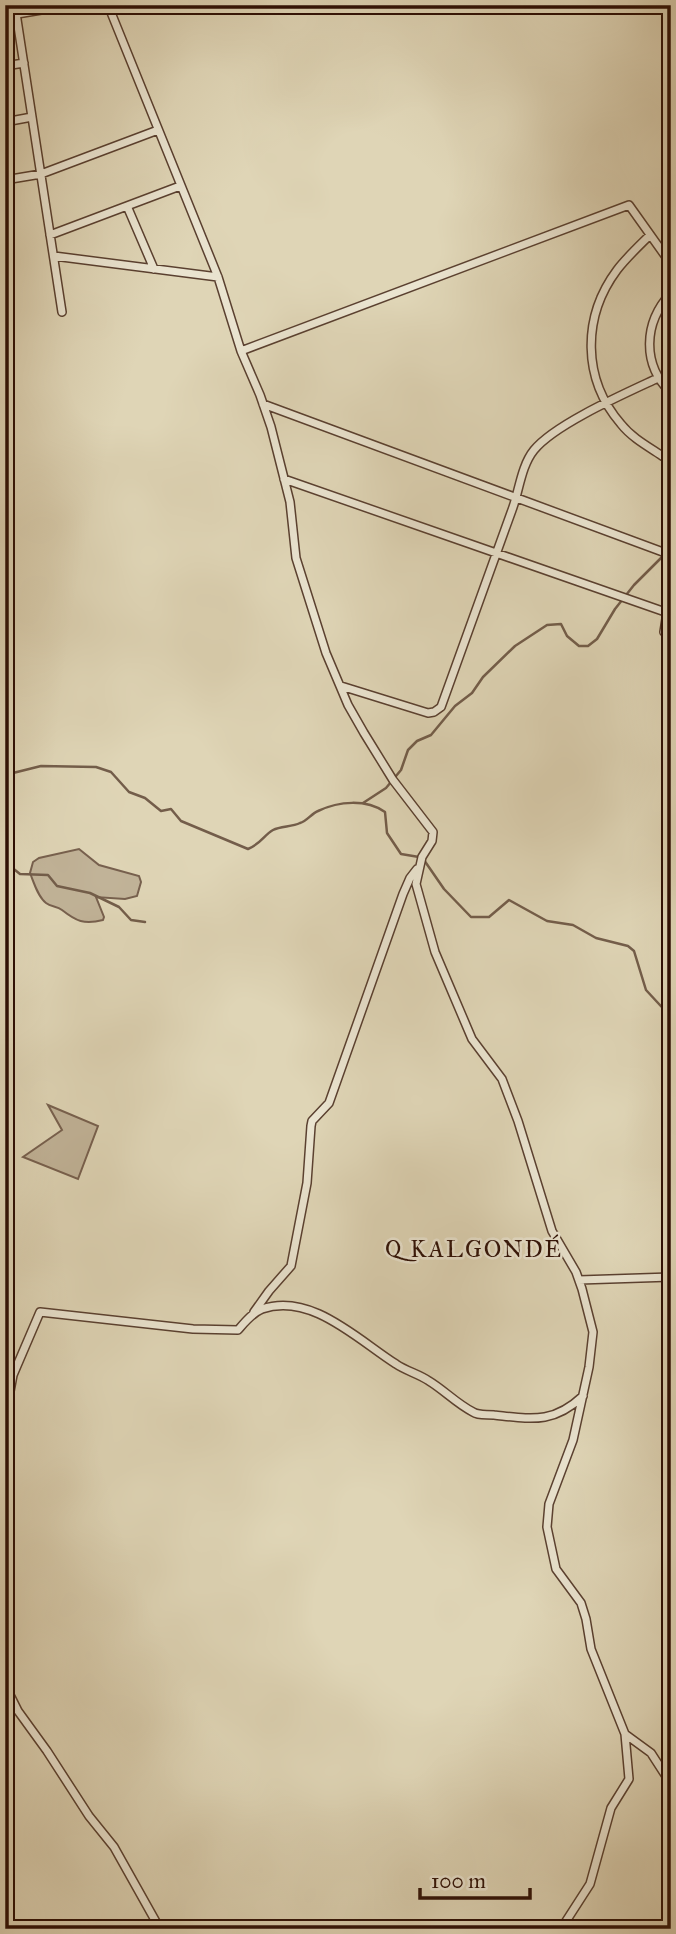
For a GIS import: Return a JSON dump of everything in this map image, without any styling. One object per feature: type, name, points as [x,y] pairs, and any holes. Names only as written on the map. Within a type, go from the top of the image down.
[{"type":"street","points":[[5,15],[65,5]]},
{"type":"street","points":[[108,5],[218,277],[241,351],[263,404],[290,502],[296,558],[326,653],[348,705],[393,780],[433,832],[416,884],[442,971],[472,1039],[502,1079],[552,1231],[579,1280],[593,1332],[584,1395],[573,1440],[549,1504],[547,1527],[556,1569],[581,1603],[591,1649],[625,1734],[629,1779],[611,1808],[590,1884],[561,1929]]},
{"type":"street","points":[[16,13],[62,312]]},
{"type":"street","points":[[5,66],[24,63]]},
{"type":"street","points":[[5,122],[32,117]]},
{"type":"street","points":[[5,180],[41,174],[158,130]]},
{"type":"street","points":[[50,235],[180,186]]},
{"type":"street","points":[[241,351],[629,205],[671,264]]},
{"type":"street","points":[[127,206],[154,269]]},
{"type":"street","points":[[650,235],[618,269],[605,289],[590,334],[590,357],[594,380],[621,425],[656,452],[671,458]]},
{"type":"street","points":[[54,256],[218,277]]},
{"type":"street","points":[[671,293],[658,311],[650,331],[648,349],[653,370],[671,393]]},
{"type":"street","points":[[341,686],[428,713],[441,707],[533,451],[546,438],[606,403],[658,378]]},
{"type":"street","points":[[263,404],[671,555]]},
{"type":"street","points":[[285,479],[669,613]]},
{"type":"street","points":[[664,632],[671,586]]},
{"type":"street","points":[[5,1418],[13,1375],[40,1312],[193,1329],[238,1330],[291,1266],[307,1182],[312,1121],[329,1103],[403,894],[410,878],[420,866]]},
{"type":"street","points":[[579,1280],[671,1277]]},
{"type":"street","points":[[253,1313],[275,1306],[288,1306],[325,1316],[399,1366],[427,1379],[473,1413],[545,1418],[569,1408],[584,1395]]},
{"type":"street","points":[[5,1685],[18,1711],[89,1816],[114,1847],[160,1929]]},
{"type":"street","points":[[625,1734],[651,1753],[671,1784]]},
{"type":"shaded area","points":[[79,849],[99,865],[139,876],[141,882],[137,896],[125,899],[96,897],[103,920],[81,921],[48,904],[38,894],[30,873],[33,862],[39,858]]},
{"type":"shaded area","points":[[48,1105],[98,1126],[78,1179],[23,1157],[62,1130]]},
{"type":"waterway","points":[[363,803],[386,788],[401,770],[408,750],[417,741],[431,735],[455,706],[472,693],[483,677],[515,646],[547,625],[561,624],[567,636],[579,646],[588,646],[597,639],[615,609],[634,585],[671,548]]},
{"type":"waterway","points":[[5,775],[41,766],[96,767],[111,772],[129,792],[145,798],[161,811],[171,809],[181,821],[248,849],[273,830],[302,822],[316,812],[343,803],[361,803],[385,812],[387,833],[401,854],[419,857]]},
{"type":"waterway","points":[[424,860],[444,889],[471,917],[489,917],[509,900],[547,921],[573,925],[596,938],[628,946],[634,951],[646,990],[671,1017]]},
{"type":"waterway","points":[[5,862],[20,874],[48,875],[57,886],[90,893],[119,907],[131,920],[145,922]]},
{"type":"district","name":"Q KALGONDÉ","points":[[474,1249]]}]
